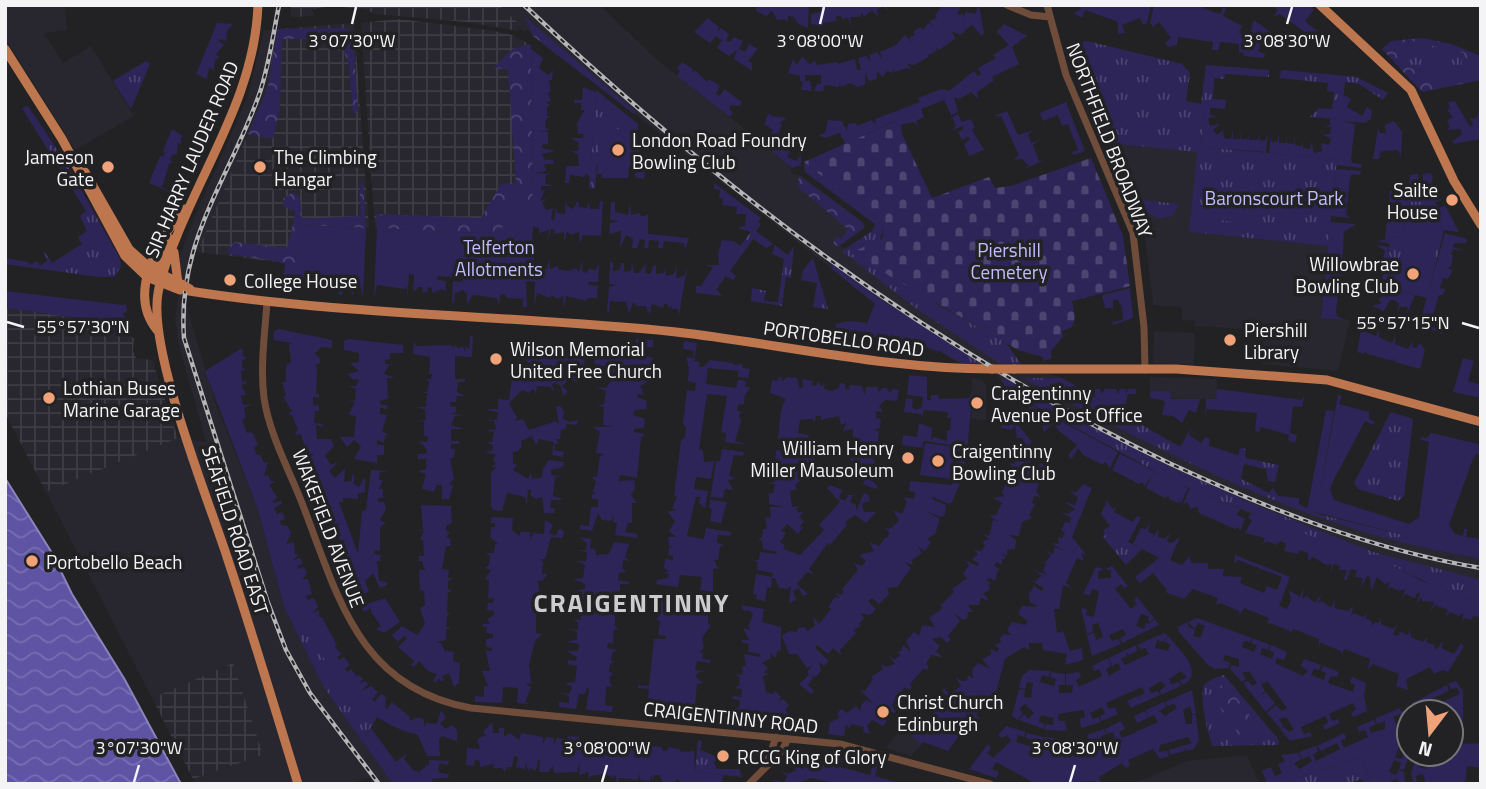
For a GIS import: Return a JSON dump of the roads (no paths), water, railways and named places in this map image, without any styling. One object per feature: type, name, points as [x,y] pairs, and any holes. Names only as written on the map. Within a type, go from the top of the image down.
[{"type":"main road","name":"SIR HARRY LAUDER ROAD","points":[[153,275],[174,243],[246,82],[256,39],[258,5]]},
{"type":"main road","points":[[1320,5],[1411,90],[1454,181],[1481,225]]},
{"type":"main road","points":[[5,49],[92,182],[129,249],[153,275]]},
{"type":"main road","points":[[62,139],[114,237],[153,275]]},
{"type":"main road","points":[[157,330],[151,302],[159,248],[174,221],[190,204]]},
{"type":"main road","points":[[157,330],[149,318],[145,290],[190,204]]},
{"type":"main road","points":[[157,301],[185,289],[174,266],[174,243]]},
{"type":"main road","points":[[129,249],[141,253],[159,248]]},
{"type":"main road","points":[[145,290],[153,275]]},
{"type":"main road","name":"PORTOBELLO ROAD","points":[[153,275],[185,289],[267,302],[674,332],[905,366],[1213,371],[1340,382],[1481,422]]},
{"type":"main road","name":"SEAFIELD ROAD EAST","points":[[153,275],[157,301],[157,330],[187,436],[298,784]]},
{"type":"street","points":[[1007,5],[1031,15],[1050,17]]},
{"type":"street","name":"NORTHFIELD BROADWAY","points":[[1047,5],[1066,75],[1133,233],[1144,327],[1145,370]]},
{"type":"street","name":"WAKEFIELD AVENUE","points":[[267,302],[266,406],[347,618],[366,648],[394,676],[427,696],[463,707]]},
{"type":"street","name":"CRAIGENTINNY ROAD","points":[[463,707],[776,737],[858,748],[990,784]]},
{"type":"street","points":[[766,763],[776,737]]},
{"type":"street","points":[[749,784],[766,763],[781,752],[788,739]]},
{"type":"water","name":"Portobello Beach","points":[[5,478],[52,553],[72,594],[125,680],[181,784],[5,784]]},
{"type":"railway","points":[[279,5],[259,95],[196,241],[188,271],[184,303],[184,338],[267,600],[286,650],[310,693],[379,784]]},
{"type":"railway","points":[[524,5],[597,72],[750,200],[912,317],[996,370],[1082,419],[1171,464],[1246,497],[1401,551],[1481,568]]},
{"type":"place","name":"London Road Foundry Bowling Club","points":[[618,150]]},
{"type":"place","name":"Jameson Gate","points":[[108,167]]},
{"type":"place","name":"The Climbing Hangar","points":[[260,167]]},
{"type":"place","name":"Sailte House","points":[[1452,200]]},
{"type":"place","name":"Willowbrae Bowling Club","points":[[1413,274]]},
{"type":"place","name":"College House","points":[[230,280]]},
{"type":"place","name":"Piershill Library","points":[[1230,340]]},
{"type":"place","name":"Wilson Memorial United Free Church","points":[[496,359]]},
{"type":"place","name":"Lothian Buses Marine Garage","points":[[49,398]]},
{"type":"place","name":"Craigentinny Avenue Post Office","points":[[977,403]]},
{"type":"place","name":"William Henry Miller Mausoleum","points":[[908,458]]},
{"type":"place","name":"Craigentinny Bowling Club","points":[[938,461]]},
{"type":"place","name":"Portobello Beach","points":[[32,561]]},
{"type":"place","name":"Christ Church Edinburgh","points":[[883,712]]},
{"type":"place","name":"RCCG King of Glory","points":[[723,756]]},
{"type":"district","name":"CRAIGENTINNY","points":[[632,602]]},
{"type":"park label","name":"Baronscourt Park","points":[[1274,197]]},
{"type":"park label","name":"Telferton Allotments","points":[[499,257]]},
{"type":"park label","name":"Piershill Cemetery","points":[[1009,260]]}]
